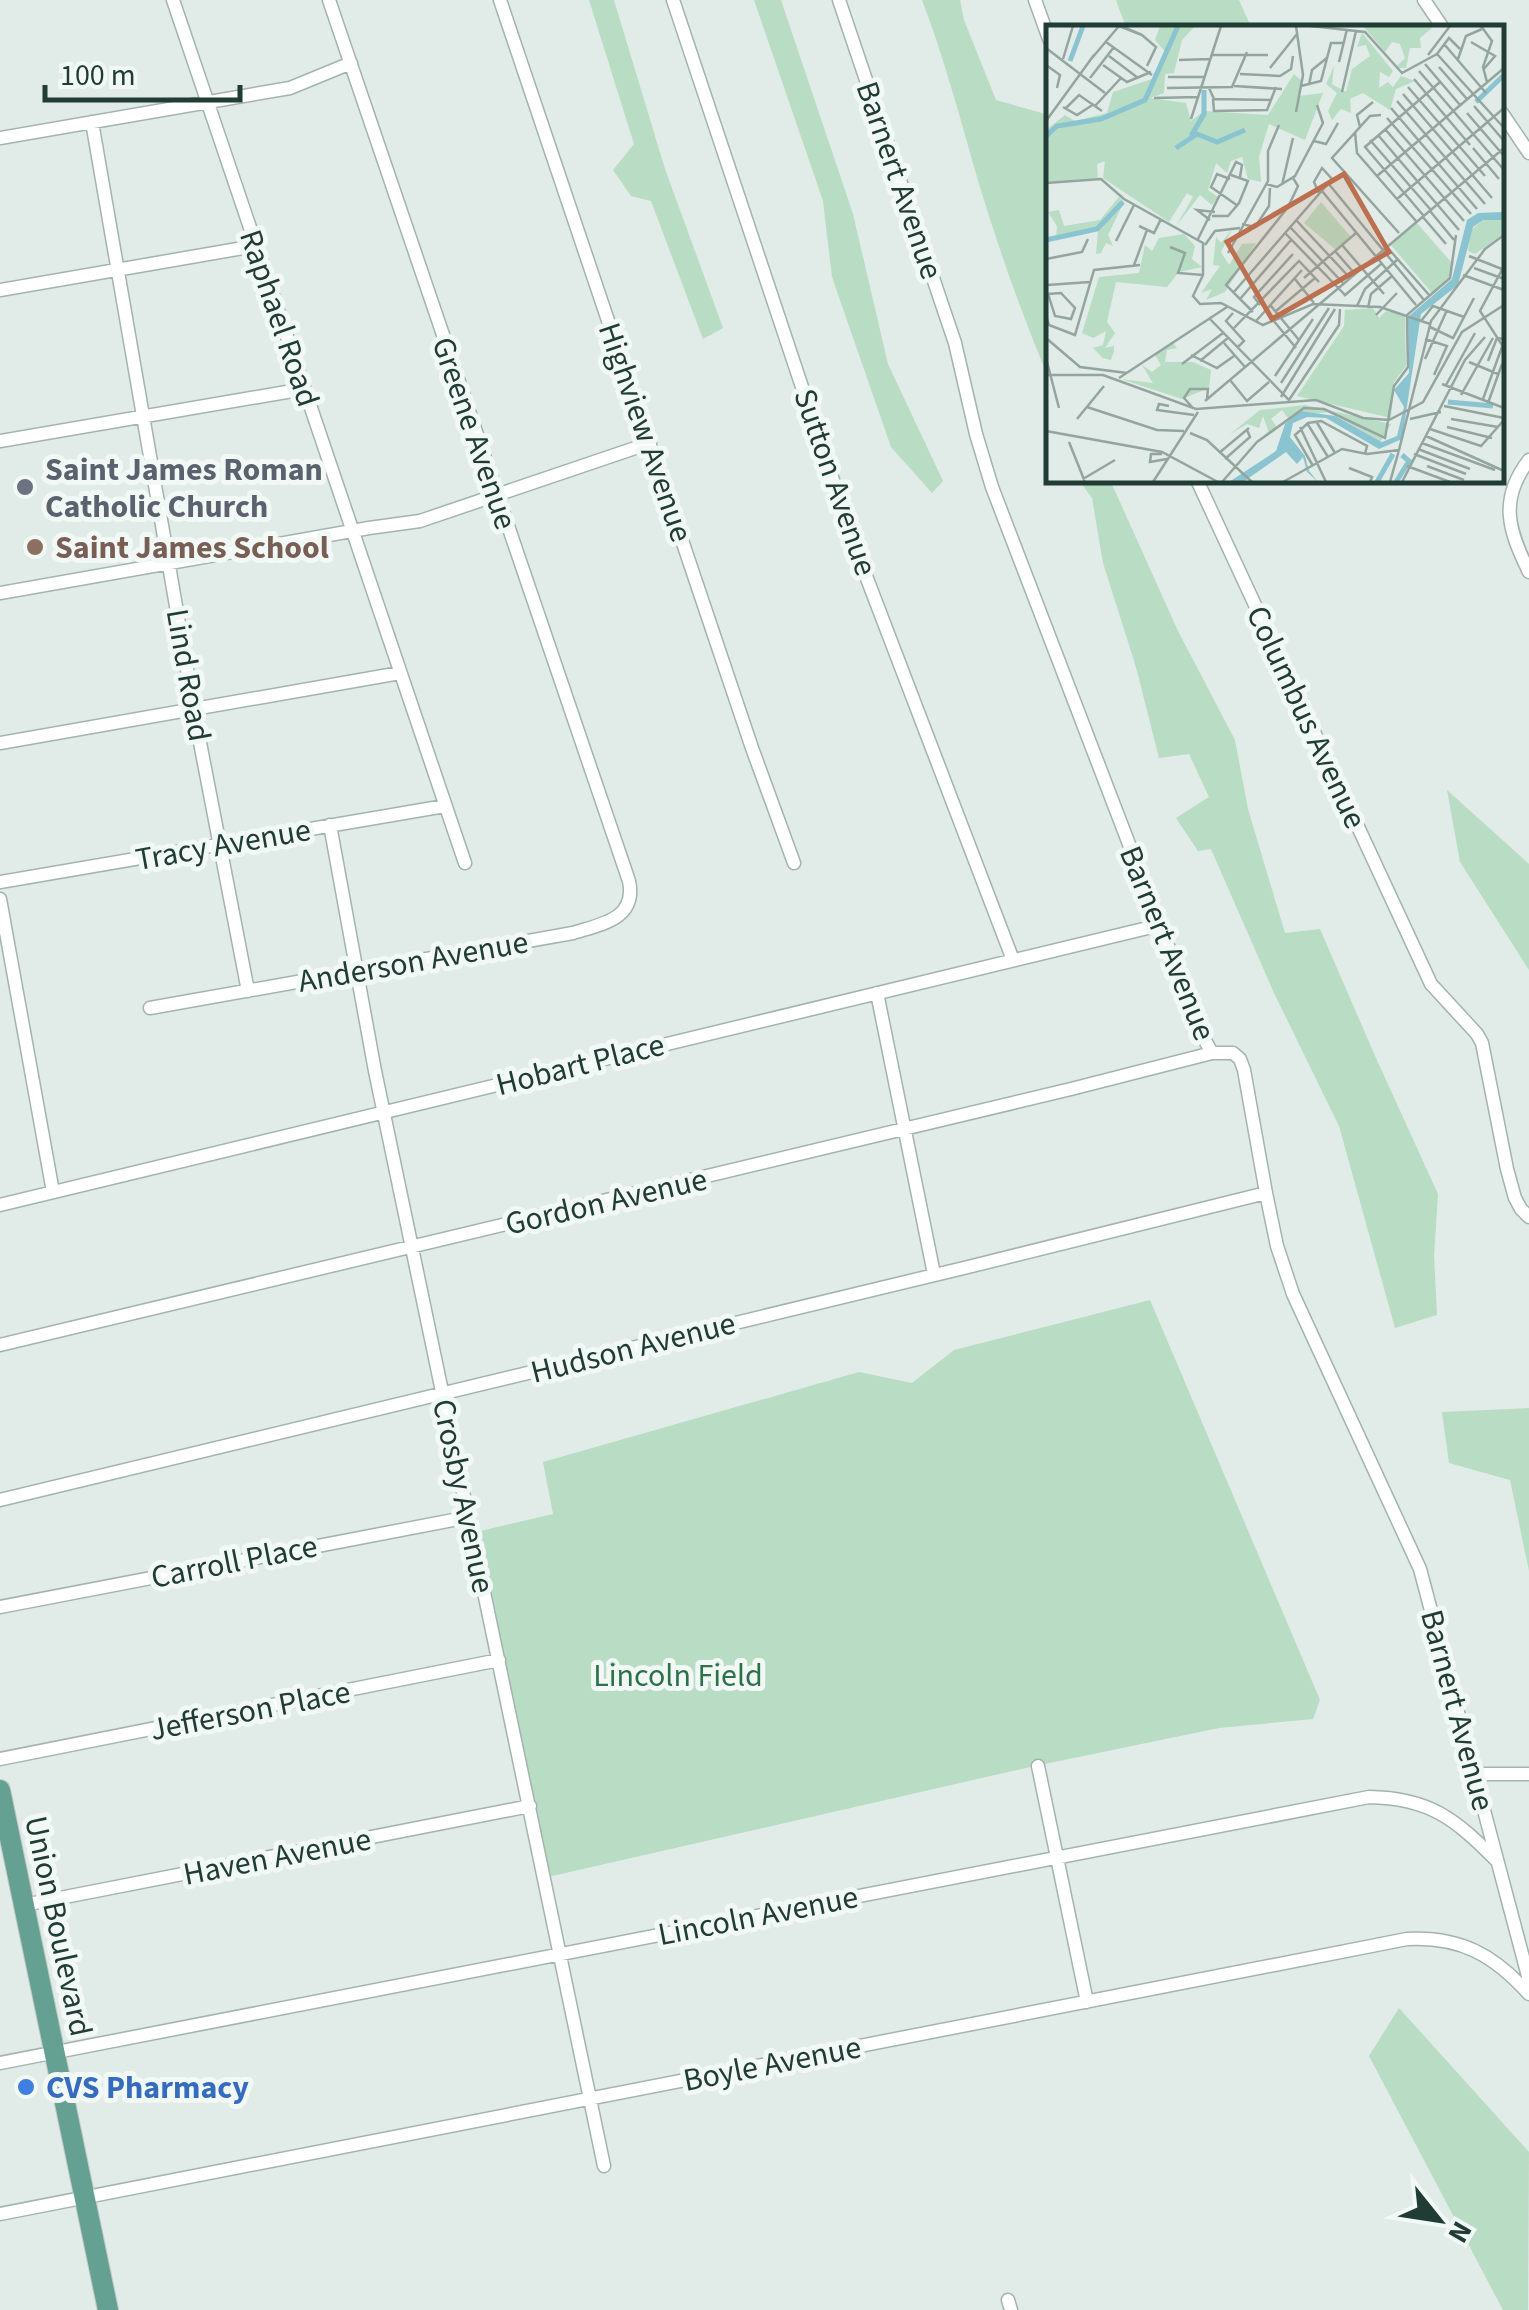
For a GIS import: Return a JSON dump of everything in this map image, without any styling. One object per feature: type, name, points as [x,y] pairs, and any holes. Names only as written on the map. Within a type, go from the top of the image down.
[{"type":"main road","name":"Union Boulevard","points":[[0,1790],[108,2310]]},
{"type":"street","name":"Raphael Road","points":[[173,0],[465,864]]},
{"type":"street","name":"Greene Avenue","points":[[330,0],[622,865]]},
{"type":"street","name":"Highview Avenue","points":[[500,0],[794,863]]},
{"type":"street","name":"Sutton Avenue","points":[[673,0],[858,555],[1012,960]]},
{"type":"street","name":"Barnert Avenue","points":[[839,0],[955,342],[992,487],[1203,1038],[1212,1053],[1232,1052],[1240,1059],[1277,1246],[1292,1294],[1420,1569],[1529,1980]]},
{"type":"street","points":[[1035,0],[1046,31]]},
{"type":"street","points":[[1424,0],[1441,25]]},
{"type":"street","points":[[0,138],[290,88],[351,63]]},
{"type":"street","points":[[1504,116],[1529,153]]},
{"type":"street","name":"Lind Road","points":[[92,122],[194,708],[248,991]]},
{"type":"street","points":[[0,290],[256,246]]},
{"type":"street","points":[[0,441],[304,390]]},
{"type":"street","points":[[0,593],[420,521],[650,443]]},
{"type":"street","points":[[1529,460],[1513,487],[1509,518],[1512,535],[1529,572]]},
{"type":"street","name":"Columbus Avenue","points":[[1198,482],[1431,984],[1468,1022],[1482,1043],[1507,1170],[1515,1198],[1529,1216]]},
{"type":"street","points":[[0,743],[400,673]]},
{"type":"street","name":"Tracy Avenue","points":[[0,882],[445,806]]},
{"type":"street","name":"Crosby Avenue","points":[[330,825],[384,1112],[604,2166]]},
{"type":"street","name":"Anderson Avenue","points":[[150,1008],[600,925],[622,912],[631,900],[622,865]]},
{"type":"street","points":[[0,898],[53,1192]]},
{"type":"street","name":"Hobart Place","points":[[0,1205],[1160,925]]},
{"type":"street","points":[[877,992],[934,1274]]},
{"type":"street","name":"Gordon Avenue","points":[[0,1346],[1212,1053]]},
{"type":"street","name":"Hudson Avenue","points":[[0,1500],[1266,1192]]},
{"type":"street","name":"Carroll Place","points":[[0,1607],[468,1517]]},
{"type":"street","name":"Jefferson Place","points":[[0,1759],[499,1660]]},
{"type":"street","points":[[1038,1766],[1088,2002]]},
{"type":"street","points":[[1475,1774],[1529,1774]]},
{"type":"street","name":"Lincoln Avenue","points":[[0,2063],[1369,1796],[1405,1799],[1437,1810],[1466,1830],[1498,1861]]},
{"type":"street","name":"Haven Avenue","points":[[24,1905],[530,1806]]},
{"type":"street","name":"Boyle Avenue","points":[[0,2214],[1369,1946],[1426,1938],[1456,1942],[1484,1954],[1529,1994]]},
{"type":"green space","points":[[589,0],[614,0],[665,169],[723,328],[703,339],[651,201],[631,196],[613,170],[634,144]]},
{"type":"green space","points":[[754,0],[781,0],[853,214],[888,364],[943,481],[932,493],[891,447],[832,277],[823,201]]},
{"type":"green space","points":[[922,0],[960,0],[964,20],[996,100],[1046,114],[1046,372],[995,233]]},
{"type":"green space","points":[[1116,0],[1239,0],[1250,25],[1125,25]]},
{"type":"green space","points":[[1080,482],[1111,482],[1178,631],[1235,740],[1248,809],[1285,933],[1320,929],[1438,1194],[1434,1256],[1437,1315],[1395,1328],[1339,1126],[1274,993],[1211,849],[1198,851],[1176,818],[1209,797],[1189,754],[1159,758],[1136,667],[1103,563],[1092,498]]},
{"type":"green space","points":[[1447,790],[1529,864],[1529,970],[1460,862]]},
{"type":"green space","name":"Lincoln Field","points":[[1150,1300],[1320,1700],[1313,1719],[1219,1728],[1030,1767],[539,1879],[472,1533],[553,1514],[543,1462],[859,1372],[912,1383],[954,1350]]},
{"type":"green space","points":[[1529,1408],[1529,1571],[1510,1480],[1449,1463],[1442,1412]]},
{"type":"green space","points":[[1399,2008],[1529,2152],[1528,2310],[1503,2310],[1369,2056]]},
{"type":"place","name":"Saint James Roman Catholic Church","points":[[25,487]]},
{"type":"place","name":"Saint James School","points":[[35,547]]},
{"type":"place","name":"CVS Pharmacy","points":[[26,2087]]}]
